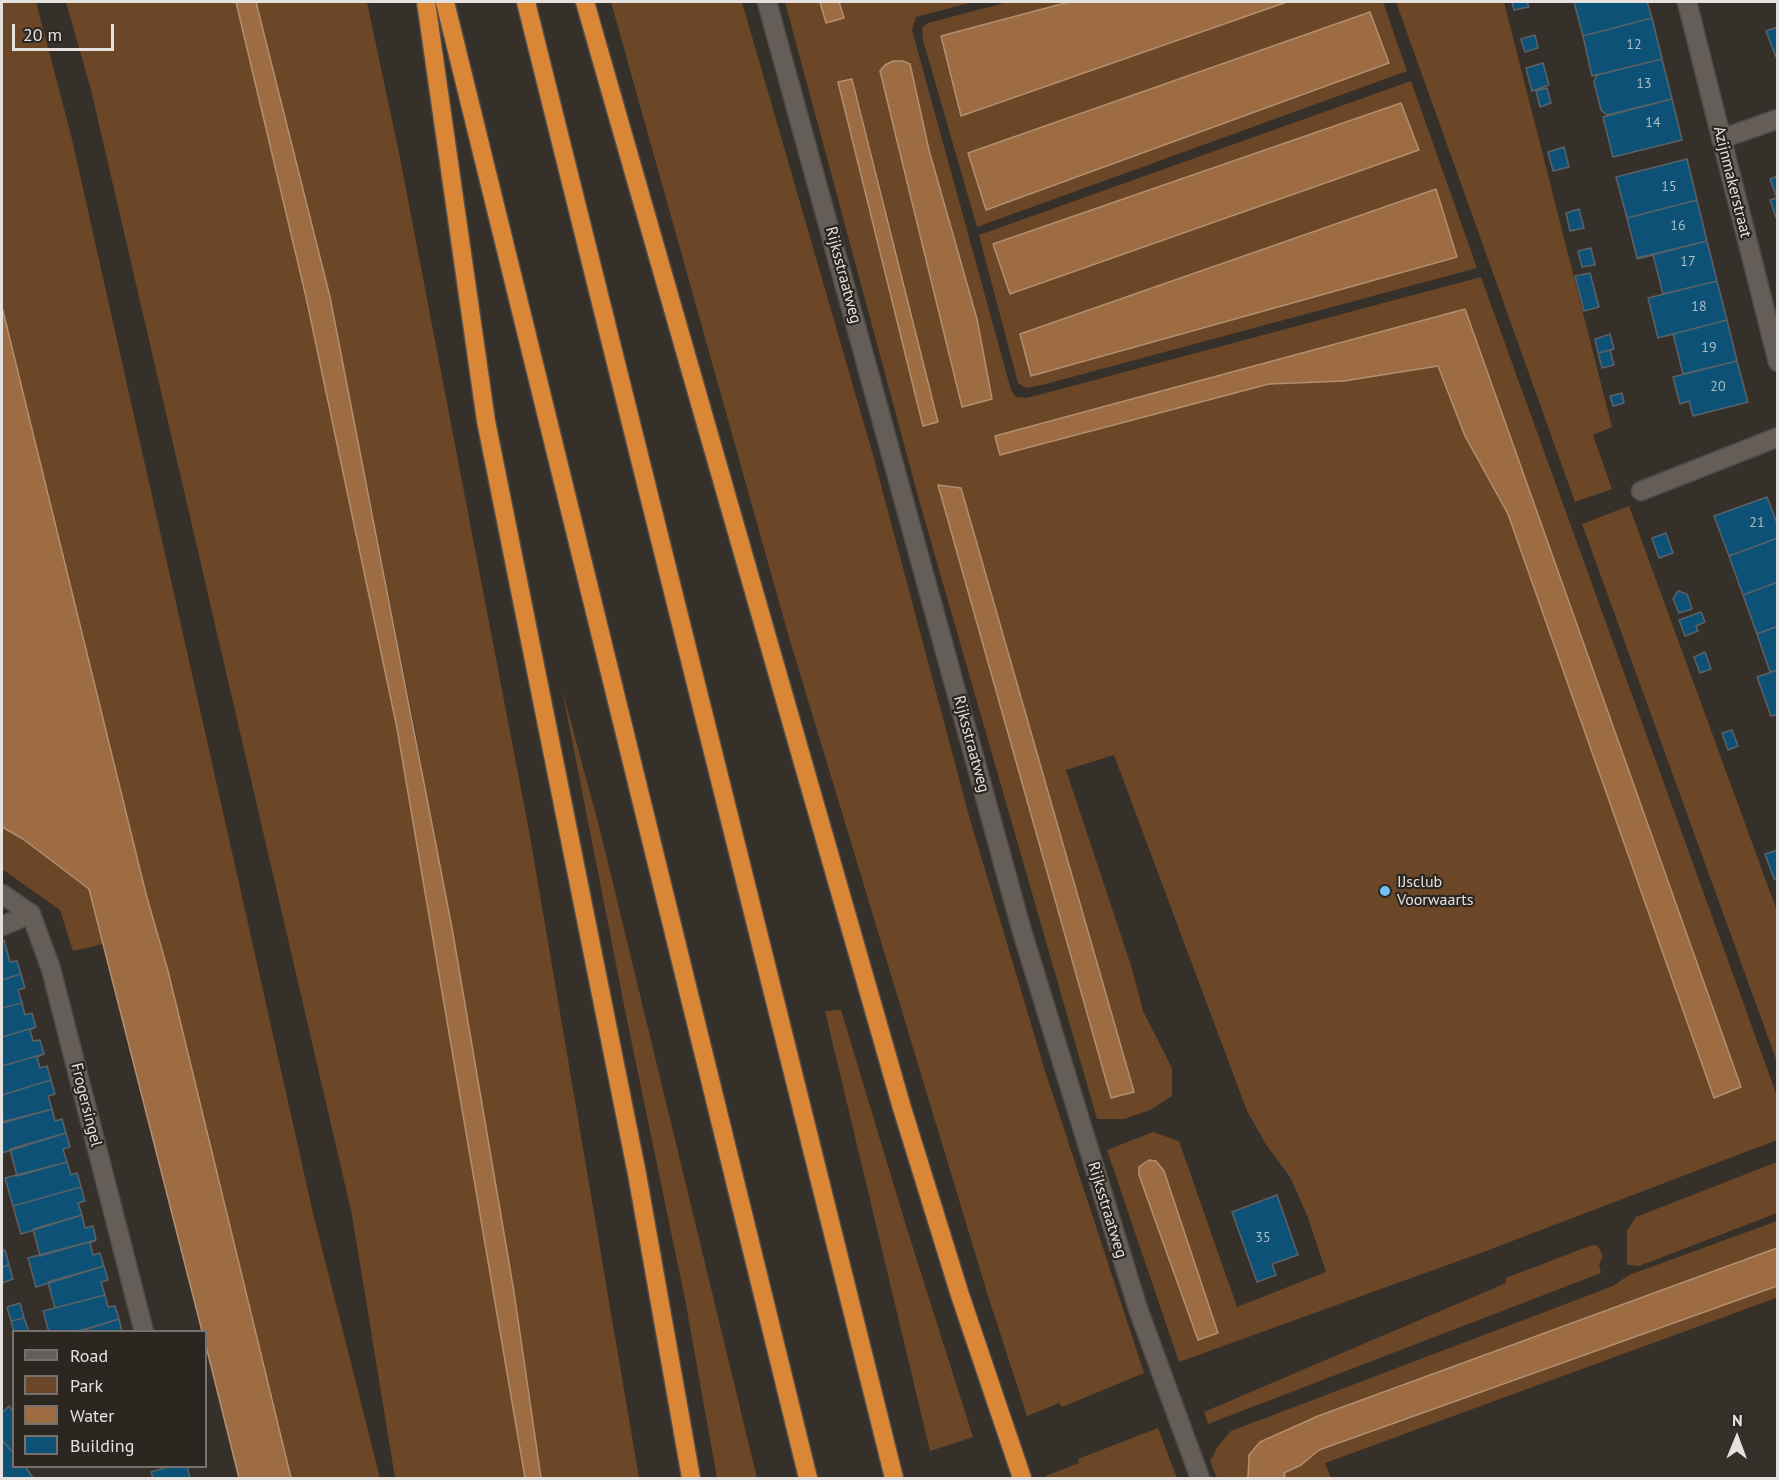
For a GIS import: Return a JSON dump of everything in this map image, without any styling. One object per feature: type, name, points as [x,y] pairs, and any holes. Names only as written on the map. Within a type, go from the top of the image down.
[{"type":"highway","points":[[426,2],[486,421],[637,1174],[691,1479]]},
{"type":"highway","points":[[445,2],[808,1479]]},
{"type":"highway","points":[[526,2],[894,1479]]},
{"type":"highway","points":[[585,2],[902,1108],[960,1295],[1022,1479]]},
{"type":"street","name":"Rijksstraatweg","points":[[767,2],[1021,928],[1099,1187],[1200,1479]]},
{"type":"street","name":"Azijnmakerstraat","points":[[1687,2],[1778,362]]},
{"type":"street","points":[[1721,139],[1778,118]]},
{"type":"street","points":[[1641,491],[1778,437]]},
{"type":"street","points":[[2,894],[31,914]]},
{"type":"street","points":[[2,926],[31,914]]},
{"type":"street","name":"Frogersingel","points":[[31,914],[51,969],[143,1330]]},
{"type":"green space","points":[[2,2],[36,2],[71,135],[313,1213],[380,1478],[291,1478],[168,971],[146,894],[2,307]]},
{"type":"green space","points":[[66,2],[236,2],[306,297],[397,728],[525,1478],[395,1478],[352,1215],[91,90]]},
{"type":"green space","points":[[256,2],[367,2],[400,158],[530,836],[639,1478],[541,1478],[514,1292],[414,724],[330,297]]},
{"type":"green space","points":[[611,2],[742,2],[873,455],[969,816],[1045,1071],[1144,1373],[1062,1407],[1059,1403],[1027,1416],[989,1299],[788,634]]},
{"type":"green space","points":[[785,2],[820,2],[826,23],[844,18],[839,2],[973,2],[916,17],[912,30],[1011,390],[1016,397],[1027,398],[1481,277],[1777,1096],[1777,1140],[1486,1251],[1179,1362],[1107,1150],[1153,1132],[1179,1141],[1237,1307],[1326,1272],[1307,1215],[1290,1177],[1267,1146],[1247,1111],[1114,755],[1066,770],[1132,969],[1143,1011],[1172,1068],[1172,1096],[1150,1110],[1124,1119],[1097,1119],[919,500]],"holes":[[[910,65],[929,150],[977,319],[991,399],[962,407]],[[853,79],[938,421],[924,425],[838,83]],[[1465,309],[1741,1087],[1714,1098],[1508,514],[1465,436],[1438,366],[1344,381],[1269,384],[1001,455]],[[938,485],[961,488],[1134,1091],[1111,1098]],[[1164,1171],[1218,1333],[1198,1339]]]},
{"type":"green space","points":[[1008,2],[1069,2],[941,36],[961,116],[1287,2],[1383,2],[1407,71],[977,227],[923,40],[922,28],[928,23]]},
{"type":"green space","points":[[1396,2],[1504,2],[1612,427],[1593,435],[1612,489],[1575,502]]},
{"type":"green space","points":[[1411,81],[1477,268],[1026,388],[1018,383],[979,235]],"holes":[[[1435,189],[1457,257],[1032,376],[1021,334]]]},
{"type":"green space","points":[[1629,506],[1777,911],[1777,1062],[1582,524]]},
{"type":"green space","points":[[562,689],[601,834],[757,1478],[717,1478],[685,1299]]},
{"type":"green space","points":[[2,827],[23,839],[89,889],[103,944],[73,951],[60,910],[2,869]]},
{"type":"green space","points":[[841,1010],[973,1437],[930,1451],[825,1011]]},
{"type":"green space","points":[[1777,1162],[1777,1213],[1639,1266],[1627,1265],[1627,1231],[1636,1217]]},
{"type":"green space","points":[[1777,1221],[1777,1248],[1318,1416],[1260,1442],[1249,1455],[1248,1478],[1217,1478],[1210,1461],[1218,1446],[1231,1431],[1613,1286],[1629,1275]]},
{"type":"green space","points":[[1592,1245],[1598,1246],[1603,1257],[1599,1264],[1601,1273],[1208,1424],[1204,1412],[1506,1283],[1506,1278]]},
{"type":"green space","points":[[1777,1286],[1777,1300],[1776,1298],[1325,1463],[1331,1478],[1282,1478],[1285,1477],[1284,1473],[1301,1465],[1319,1450]]},
{"type":"green space","points":[[1158,1428],[1177,1478],[1047,1478],[1046,1476],[1079,1463],[1078,1459]]},
{"type":"water","points":[[236,2],[256,2],[330,297],[452,928],[514,1292],[541,1478],[525,1478],[397,728],[306,297]]},
{"type":"water","points":[[820,2],[839,2],[844,18],[826,23]]},
{"type":"water","points":[[1069,2],[1287,2],[961,116],[941,36]]},
{"type":"water","points":[[1370,12],[1389,63],[986,210],[968,153]]},
{"type":"water","points":[[893,61],[910,64],[929,150],[977,319],[992,399],[962,407],[880,71]]},
{"type":"water","points":[[852,79],[938,422],[923,426],[838,82]]},
{"type":"water","points":[[1401,103],[1419,150],[1010,294],[993,244]]},
{"type":"water","points":[[1436,189],[1457,257],[1031,376],[1020,334]]},
{"type":"water","points":[[2,307],[146,894],[168,971],[291,1478],[239,1478],[207,1350],[207,1330],[202,1330],[89,889],[23,839],[2,827]]},
{"type":"water","points":[[1465,309],[1741,1087],[1714,1098],[1508,514],[1465,436],[1438,366],[1344,381],[1269,384],[1000,455],[995,436]]},
{"type":"water","points":[[938,485],[961,488],[1134,1092],[1111,1098]]},
{"type":"water","points":[[1149,1160],[1156,1161],[1164,1171],[1218,1333],[1198,1340],[1139,1175],[1139,1167]]},
{"type":"water","points":[[1777,1248],[1777,1286],[1319,1450],[1301,1465],[1284,1473],[1285,1477],[1248,1478],[1249,1455],[1260,1442],[1318,1416]]},
{"type":"building","points":[[1512,2],[1527,2],[1529,7],[1514,10]]},
{"type":"building","points":[[1574,2],[1647,2],[1652,18],[1583,36]]},
{"type":"building","points":[[1652,18],[1662,59],[1592,76],[1583,36]]},
{"type":"building","points":[[1778,27],[1778,57],[1776,57],[1766,31]]},
{"type":"building","points":[[1535,35],[1538,48],[1525,52],[1521,39]]},
{"type":"building","points":[[1662,59],[1672,99],[1607,115],[1601,110],[1594,82],[1597,75]]},
{"type":"building","points":[[1543,63],[1549,85],[1532,91],[1526,68]]},
{"type":"building","points":[[1547,88],[1551,103],[1540,107],[1536,91]]},
{"type":"building","points":[[1672,99],[1682,140],[1613,157],[1603,117]]},
{"type":"building","points":[[1564,147],[1569,167],[1553,171],[1548,152]]},
{"type":"building","points":[[1687,159],[1697,200],[1627,218],[1616,177]]},
{"type":"building","points":[[1778,176],[1778,223],[1770,200],[1777,198],[1770,179]]},
{"type":"building","points":[[1697,200],[1707,241],[1637,258],[1627,218]]},
{"type":"building","points":[[1579,209],[1584,228],[1570,231],[1566,213]]},
{"type":"building","points":[[1707,241],[1717,281],[1663,294],[1653,255],[1637,259]]},
{"type":"building","points":[[1591,248],[1595,265],[1582,267],[1578,251]]},
{"type":"building","points":[[1590,273],[1599,307],[1584,311],[1575,276]]},
{"type":"building","points":[[1717,281],[1727,320],[1658,338],[1648,298]]},
{"type":"building","points":[[1727,320],[1737,361],[1683,374],[1673,334]]},
{"type":"building","points":[[1610,334],[1614,349],[1598,353],[1595,339]]},
{"type":"building","points":[[1610,350],[1614,365],[1602,368],[1598,353]]},
{"type":"building","points":[[1737,361],[1748,402],[1693,416],[1689,401],[1680,404],[1673,377]]},
{"type":"building","points":[[1622,393],[1624,403],[1613,406],[1610,396]]},
{"type":"building","points":[[1767,497],[1778,526],[1778,538],[1729,556],[1714,516]]},
{"type":"building","points":[[1666,533],[1673,553],[1659,558],[1652,538]]},
{"type":"building","points":[[1778,538],[1778,582],[1743,595],[1729,556]]},
{"type":"building","points":[[1778,582],[1778,626],[1757,634],[1743,595]]},
{"type":"building","points":[[1678,591],[1687,594],[1692,609],[1679,613],[1673,599]]},
{"type":"building","points":[[1701,612],[1705,622],[1696,626],[1698,631],[1685,636],[1679,620]]},
{"type":"building","points":[[1778,626],[1778,670],[1770,672],[1757,634]]},
{"type":"building","points":[[1705,652],[1711,669],[1700,673],[1694,657]]},
{"type":"building","points":[[1778,670],[1778,714],[1771,716],[1757,677]]},
{"type":"building","points":[[1732,730],[1738,746],[1728,750],[1722,733]]},
{"type":"building","points":[[1778,850],[1778,878],[1774,879],[1765,854]]},
{"type":"building","points":[[4,940],[10,962],[17,961],[21,974],[2,980],[2,941]]},
{"type":"building","points":[[21,974],[25,988],[18,990],[22,1003],[2,1008],[2,980]]},
{"type":"building","points":[[22,1003],[25,1015],[32,1013],[36,1027],[2,1037],[2,1008]]},
{"type":"building","points":[[36,1027],[30,1030],[33,1041],[40,1040],[44,1054],[2,1066],[2,1037]]},
{"type":"building","points":[[44,1054],[37,1057],[40,1068],[47,1066],[51,1080],[2,1095],[2,1066]]},
{"type":"building","points":[[51,1080],[55,1094],[48,1096],[52,1109],[3,1123],[2,1095]]},
{"type":"building","points":[[52,1109],[55,1121],[62,1119],[66,1133],[2,1153],[2,1122]]},
{"type":"building","points":[[66,1133],[70,1147],[63,1149],[67,1162],[17,1176],[10,1149]]},
{"type":"building","points":[[67,1162],[71,1175],[77,1173],[81,1187],[13,1206],[5,1178]]},
{"type":"building","points":[[81,1187],[85,1201],[78,1203],[82,1215],[21,1234],[13,1206]]},
{"type":"building","points":[[1277,1195],[1298,1255],[1272,1264],[1276,1275],[1257,1282],[1232,1212]]},
{"type":"building","points":[[82,1215],[85,1228],[93,1226],[96,1240],[40,1256],[33,1229]]},
{"type":"building","points":[[96,1240],[90,1243],[93,1255],[100,1253],[104,1266],[36,1287],[28,1258]]},
{"type":"building","points":[[5,1250],[9,1265],[2,1267],[2,1251]]},
{"type":"building","points":[[9,1265],[13,1279],[2,1283],[2,1267]]},
{"type":"building","points":[[104,1266],[108,1280],[101,1282],[105,1295],[55,1308],[48,1282]]},
{"type":"building","points":[[105,1295],[108,1307],[115,1306],[119,1319],[84,1330],[48,1330],[43,1311]]},
{"type":"building","points":[[20,1303],[24,1318],[11,1321],[7,1307]]},
{"type":"building","points":[[24,1318],[28,1330],[13,1330],[11,1321]]},
{"type":"building","points":[[119,1319],[122,1330],[81,1330]]},
{"type":"building","points":[[9,1406],[12,1410],[12,1452],[2,1440],[2,1413]]},
{"type":"building","points":[[2,1440],[12,1452],[12,1468],[26,1468],[33,1478],[2,1478]]},
{"type":"building","points":[[165,1468],[188,1468],[190,1478],[153,1478],[151,1472]]},
{"type":"place","name":"IJsclub Voorwaarts","points":[[1385,891]]}]
